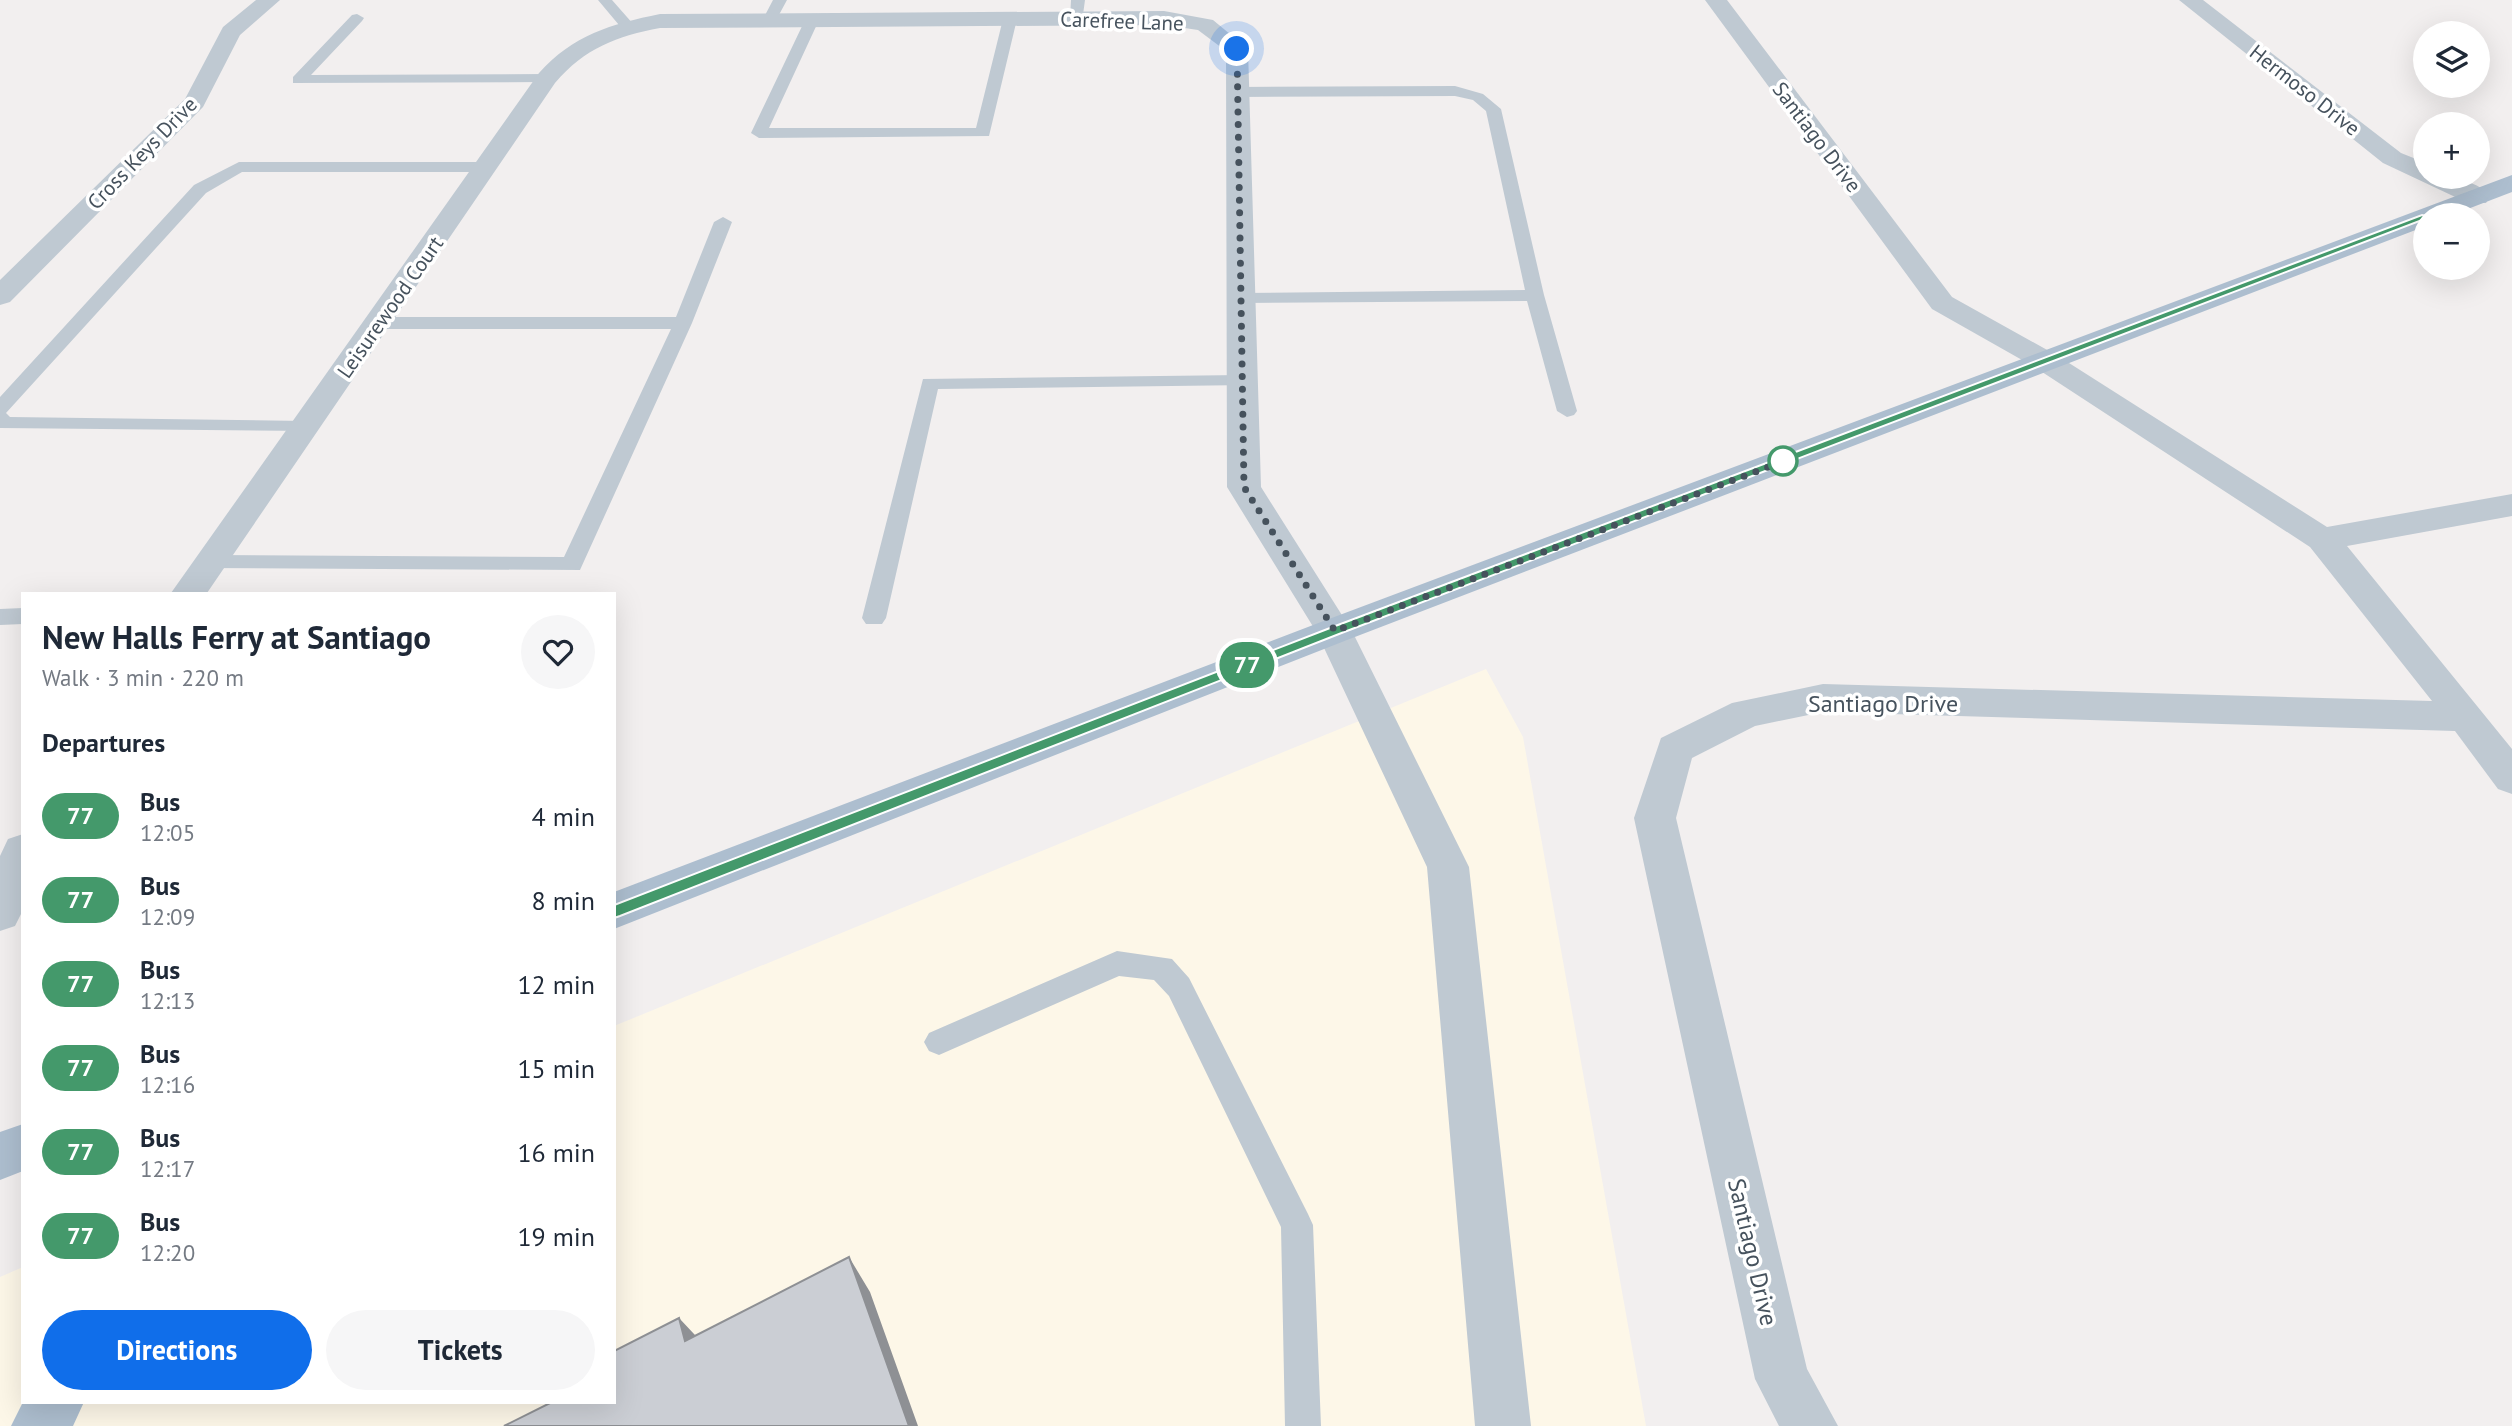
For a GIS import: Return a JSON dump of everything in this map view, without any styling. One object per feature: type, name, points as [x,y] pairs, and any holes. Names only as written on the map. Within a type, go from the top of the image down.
[{"type":"main road","points":[[2462,203],[2512,183]]},
{"type":"main road","points":[[616,911],[1335,631],[2413,222]]},
{"type":"main road","points":[[0,1156],[21,1148]]},
{"type":"main road","points":[[39,1426],[56,1404]]},
{"type":"street","name":"Cross Keys Drive","points":[[0,296],[195,102],[232,32],[269,0]]},
{"type":"street","name":"Santiago Drive","points":[[1716,0],[1942,303],[2047,362],[2322,539],[2512,778]]},
{"type":"street","name":"Hermoso Drive","points":[[2190,0],[2392,158],[2413,167]]},
{"type":"street","name":"Carefree Lane","points":[[616,30],[660,21],[775,10],[812,20],[1010,19],[1077,9],[1205,25],[1237,49],[1244,487],[1335,631],[1448,867],[1503,1426]]},
{"type":"street","name":"Leisurewood Court","points":[[189,592],[379,323],[547,78],[566,54],[616,30]]},
{"type":"street","points":[[2459,189],[2477,197]]},
{"type":"street","points":[[2322,539],[2512,505]]},
{"type":"street","name":"Santiago Drive","points":[[1810,1426],[1782,1380],[1655,818],[1675,749],[1746,713],[1823,698],[2466,717]]},
{"type":"street","points":[[0,914],[21,856]]},
{"type":"lane","points":[[605,0],[616,30]]},
{"type":"lane","points":[[356,18],[298,80],[547,78]]},
{"type":"lane","points":[[812,20],[759,133],[983,133],[1010,19]]},
{"type":"lane","points":[[1237,92],[1455,91],[1478,97],[1493,109],[1535,295],[1567,411]]},
{"type":"lane","points":[[0,409],[200,189],[218,177],[239,167],[487,167]]},
{"type":"lane","points":[[211,563],[572,565],[683,323],[723,222]]},
{"type":"lane","points":[[1241,298],[1535,295]]},
{"type":"lane","points":[[379,323],[683,323]]},
{"type":"lane","points":[[874,618],[930,383],[1242,381]]},
{"type":"lane","points":[[0,418],[4,423],[305,428]]},
{"type":"lane","points":[[0,617],[21,617]]},
{"type":"lane","points":[[939,1042],[1118,963],[1162,968],[1179,987],[1297,1225],[1303,1426]]},
{"type":"shaded area","points":[[1486,669],[1523,737],[1646,1426],[0,1426],[0,1277],[21,1268],[21,1404],[616,1404],[616,1025]]},
{"type":"building","points":[[849,1257],[909,1426],[504,1426],[548,1404],[616,1404],[616,1350],[679,1318],[685,1341]]},
{"type":"bus line","name":"77","points":[[616,911],[1335,631],[2413,222]]},
{"type":"route","points":[[1237,49],[1244,487],[1335,631],[1792,458],[1783,461]]}]
